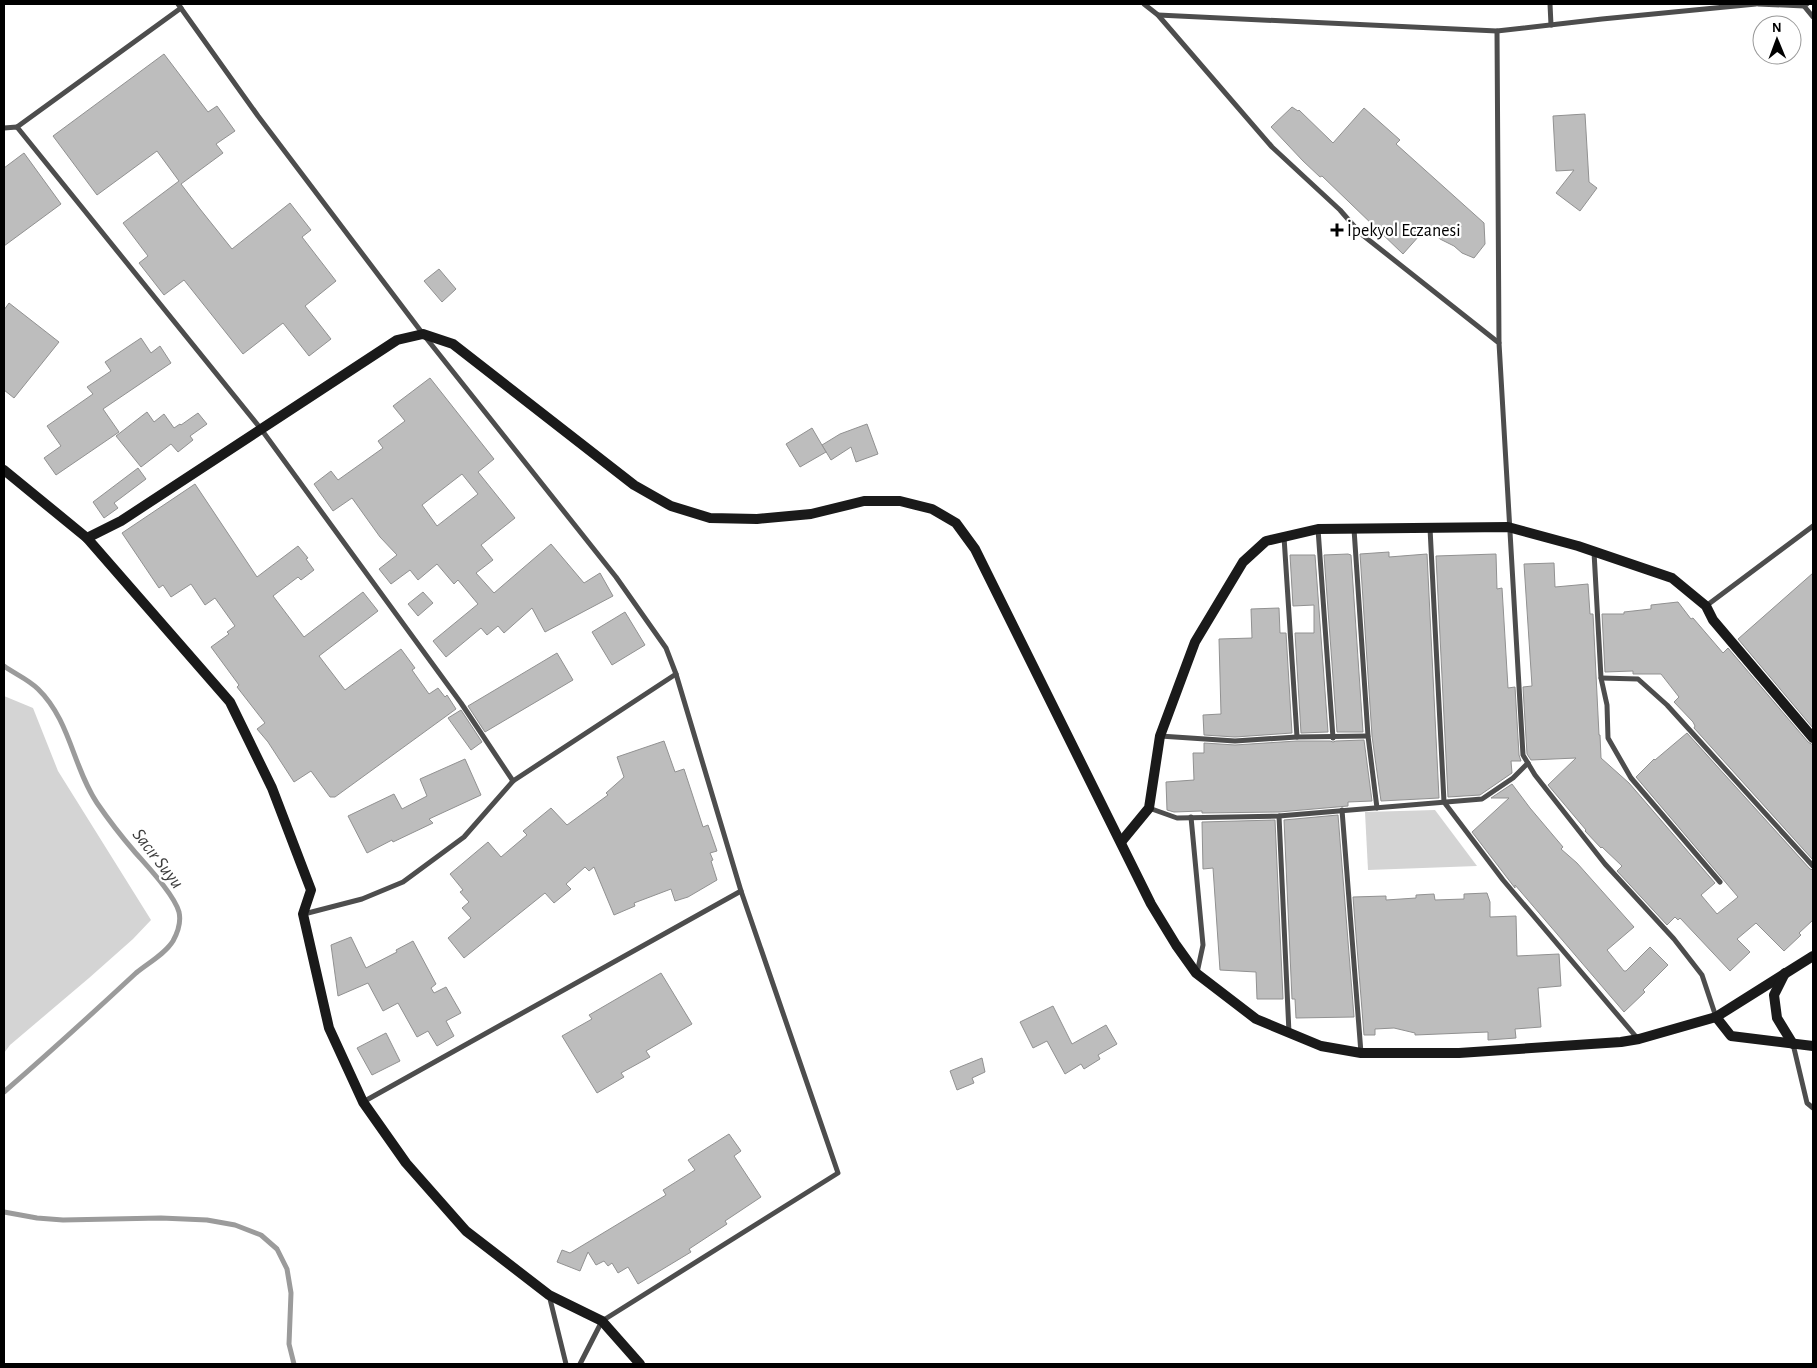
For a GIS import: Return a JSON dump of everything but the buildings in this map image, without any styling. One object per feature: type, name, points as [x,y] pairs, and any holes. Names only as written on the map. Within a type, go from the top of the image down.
[{"type":"main road","points":[[87,538],[122,521],[398,340],[423,334],[453,344],[634,485],[671,506],[710,518],[757,519],[811,514],[864,501],[900,500],[932,508],[956,524],[975,549],[1151,904],[1196,973],[1256,1019],[1321,1046],[1361,1053],[1459,1053],[1638,1039],[1716,1017],[1813,956]]},
{"type":"main road","points":[[4,470],[87,538],[230,702],[272,788],[311,890],[304,914],[328,1028],[363,1102],[406,1163],[466,1231],[549,1295],[602,1321],[640,1364]]},
{"type":"main road","points":[[1120,842],[1149,808],[1160,736],[1194,642],[1243,562],[1266,541],[1318,529],[1508,527],[1594,552],[1672,578],[1706,606],[1713,620],[1813,738]]},
{"type":"main road","points":[[1786,972],[1774,995],[1777,1018],[1793,1044]]},
{"type":"main road","points":[[1716,1017],[1731,1036],[1813,1046]]},
{"type":"street","points":[[1144,4],[1158,15],[1272,147],[1340,210],[1360,233],[1499,342]]},
{"type":"street","points":[[1550,4],[1551,25]]},
{"type":"street","points":[[1158,15],[1497,31],[1757,4],[1806,5],[1813,16]]},
{"type":"street","points":[[4,128],[18,127],[179,6],[258,116],[423,334],[616,578],[666,648],[676,674],[741,890],[838,1173],[602,1321],[580,1364]]},
{"type":"street","points":[[1497,31],[1499,342],[1508,527],[1523,755],[1535,775],[1605,864],[1674,939],[1702,975],[1716,1017]]},
{"type":"street","points":[[18,127],[261,429],[461,703],[513,781]]},
{"type":"street","points":[[1706,606],[1813,526]]},
{"type":"street","points":[[1430,528],[1444,802],[1503,880],[1638,1039]]},
{"type":"street","points":[[1318,529],[1333,738]]},
{"type":"street","points":[[1354,529],[1368,736],[1377,808]]},
{"type":"street","points":[[1284,537],[1297,737]]},
{"type":"street","points":[[1594,552],[1601,678],[1607,705],[1608,738],[1631,778],[1720,882]]},
{"type":"street","points":[[304,914],[362,899],[403,882],[464,837],[513,781],[676,674]]},
{"type":"street","points":[[1601,678],[1638,679],[1667,705],[1813,866]]},
{"type":"street","points":[[1160,736],[1236,741],[1297,737],[1333,738],[1368,736]]},
{"type":"street","points":[[1149,808],[1177,818],[1279,816],[1482,799],[1512,778],[1528,763]]},
{"type":"street","points":[[1342,810],[1361,1053]]},
{"type":"street","points":[[1279,816],[1290,1034]]},
{"type":"street","points":[[1191,817],[1203,944],[1196,973]]},
{"type":"street","points":[[363,1102],[741,890]]},
{"type":"street","points":[[1793,1044],[1807,1103],[1813,1108]]},
{"type":"street","points":[[549,1295],[566,1364]]},
{"type":"shaded area","points":[[4,696],[33,708],[58,771],[151,920],[133,939],[10,1045],[4,1053]]},
{"type":"shaded area","points":[[1435,810],[1477,866],[1368,870],[1365,812]]},
{"type":"waterway","name":"Sacır Suyu","points":[[4,666],[34,685],[49,701],[64,729],[82,774],[97,803],[124,839],[166,888],[176,905],[180,919],[175,938],[166,950],[136,973],[4,1092]]},
{"type":"waterway","name":"Sacır Suyu","points":[[4,1212],[37,1218],[63,1220],[161,1218],[207,1220],[235,1225],[261,1235],[277,1249],[287,1269],[291,1293],[289,1344],[294,1364]]},
{"type":"place","name":"İpekyol Eczanesi","points":[[1337,230]]}]
